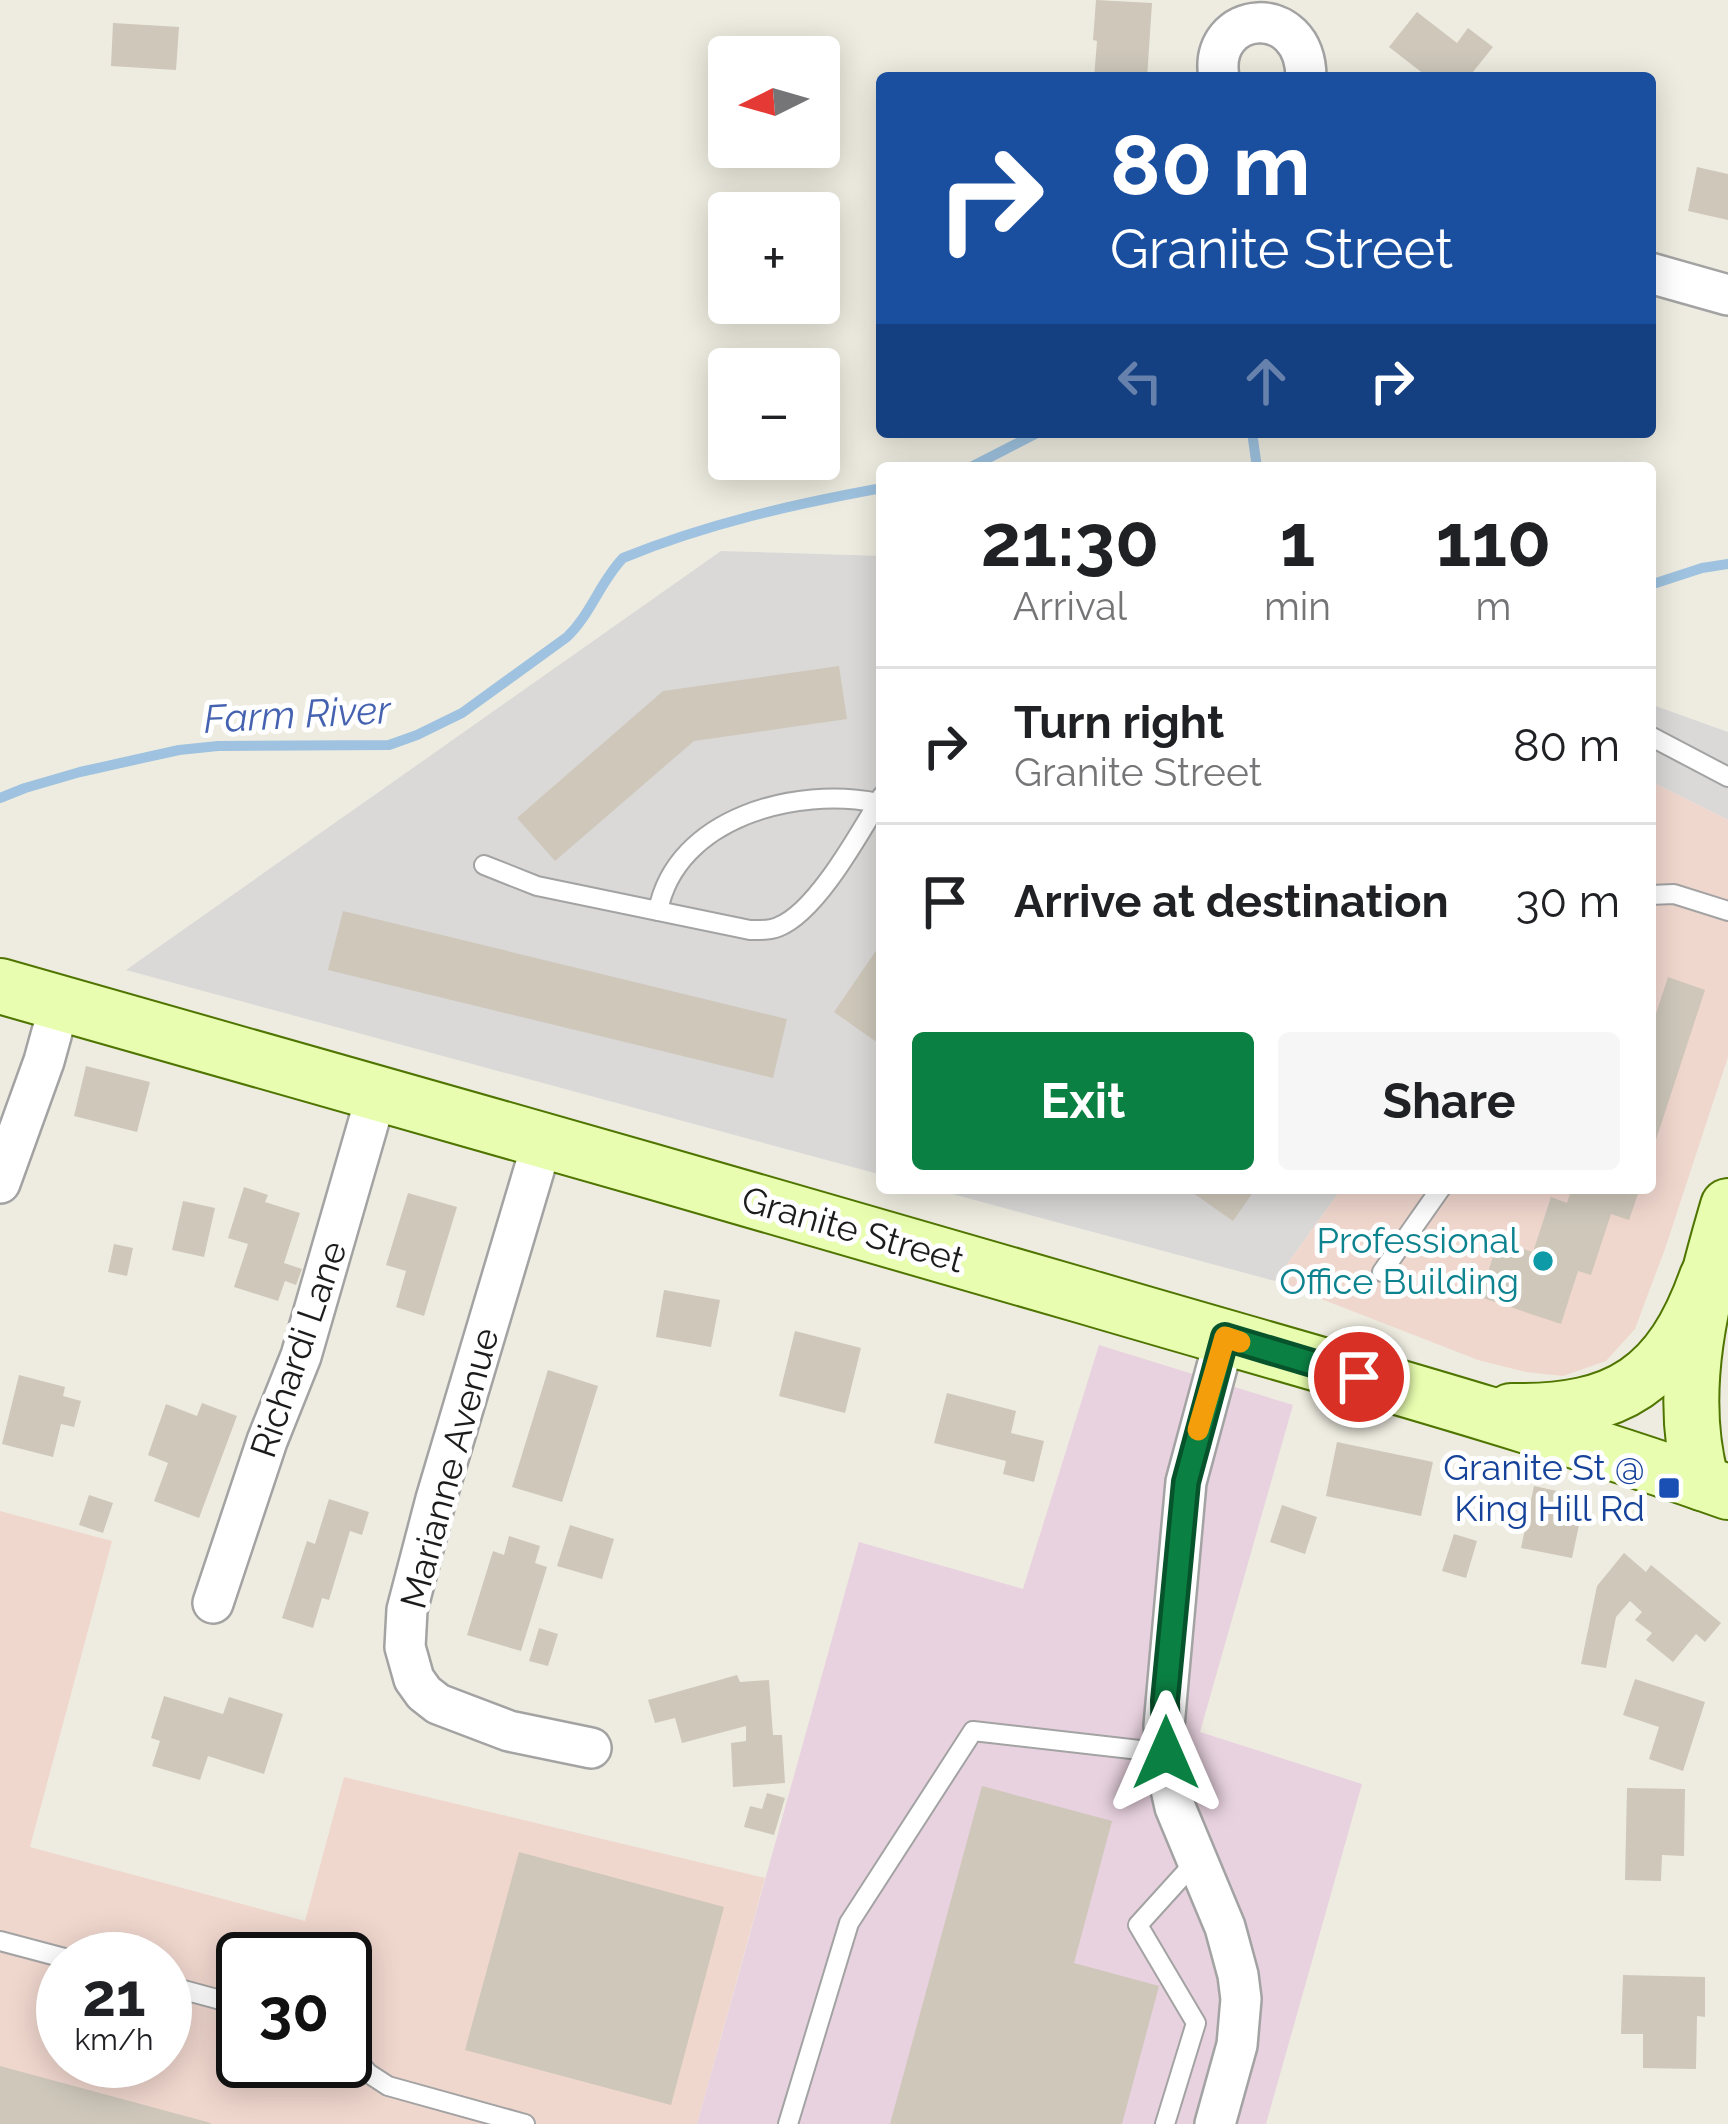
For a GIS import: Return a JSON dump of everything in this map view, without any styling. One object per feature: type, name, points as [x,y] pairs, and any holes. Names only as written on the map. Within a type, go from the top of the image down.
[{"type":"main road","name":"Granite Street","points":[[0,986],[1225,1337],[1715,1487]]},
{"type":"main road","points":[[1449,1404],[1544,1411],[1594,1403],[1626,1391],[1670,1352],[1693,1314],[1728,1206]]},
{"type":"main road","points":[[1707,1277],[1692,1384],[1692,1442],[1715,1487]]},
{"type":"street","points":[[1218,72],[1217,57],[1232,31],[1262,20],[1292,31],[1301,45],[1306,72]]},
{"type":"street","points":[[1656,275],[1728,295]]},
{"type":"street","points":[[0,1183],[60,1003]]},
{"type":"street","name":"Richardi Lane","points":[[213,1603],[301,1356],[377,1093]]},
{"type":"street","name":"Marianne Avenue","points":[[543,1140],[436,1499],[407,1610],[405,1647],[414,1679],[438,1704],[509,1731],[591,1748]]},
{"type":"street","points":[[1215,2124],[1240,2023],[1241,1999],[1232,1950],[1175,1807],[1166,1753],[1165,1701],[1186,1482],[1225,1337]]},
{"type":"lane","points":[[1656,739],[1728,778]]},
{"type":"lane","points":[[658,910],[677,865],[696,844],[736,818],[819,798],[876,799]]},
{"type":"lane","points":[[484,865],[537,886],[766,930],[781,927],[808,907],[876,805]]},
{"type":"lane","points":[[1656,895],[1674,894],[1728,911]]},
{"type":"lane","points":[[1382,1273],[1437,1194]]},
{"type":"lane","points":[[788,2124],[848,1923],[973,1731],[1166,1753]]},
{"type":"lane","points":[[1165,2124],[1196,2023],[1138,1925],[1196,1861]]},
{"type":"lane","points":[[0,1941],[36,1951]]},
{"type":"lane","points":[[1196,2023],[1240,2023]]},
{"type":"lane","points":[[372,2076],[388,2086],[525,2124]]},
{"type":"shaded area","points":[[721,551],[876,556],[876,1173],[126,970]]},
{"type":"shaded area","points":[[1656,706],[1728,732],[1728,820],[1656,784]]},
{"type":"shaded area","points":[[1656,784],[1728,820],[1728,1057],[1635,1329],[1606,1361],[1563,1376],[1526,1372],[1478,1360],[1275,1281],[1338,1194],[1656,1194]]},
{"type":"shaded area","points":[[952,1194],[1338,1194],[1275,1281]]},
{"type":"shaded area","points":[[1099,1345],[1293,1405],[1200,1732],[1362,1784],[1266,2124],[697,2124],[859,1542],[1023,1589]]},
{"type":"shaded area","points":[[0,1511],[112,1541],[30,1847],[305,1921],[344,1777],[765,1878],[697,2124],[0,2124]]},
{"type":"building","points":[[1096,0],[1152,3],[1147,72],[1094,72],[1097,41],[1093,40]]},
{"type":"building","points":[[1417,12],[1457,43],[1468,28],[1493,47],[1473,72],[1421,72],[1389,47]]},
{"type":"building","points":[[113,23],[179,27],[176,70],[111,66]]},
{"type":"building","points":[[1697,167],[1728,174],[1728,220],[1688,211]]},
{"type":"building","points":[[839,666],[847,719],[694,741],[555,861],[517,818],[663,691]]},
{"type":"building","points":[[343,911],[787,1019],[773,1078],[328,970]]},
{"type":"building","points":[[876,951],[876,1042],[834,1012]]},
{"type":"building","points":[[1668,977],[1705,990],[1656,1140],[1656,1014]]},
{"type":"building","points":[[86,1066],[150,1082],[137,1132],[74,1116]]},
{"type":"building","points":[[244,1187],[268,1195],[265,1202],[300,1213],[284,1263],[302,1269],[296,1285],[285,1281],[278,1301],[234,1287],[248,1244],[228,1238]]},
{"type":"building","points":[[408,1193],[457,1207],[424,1316],[396,1307],[406,1271],[386,1265]]},
{"type":"building","points":[[1195,1194],[1252,1194],[1233,1221]]},
{"type":"building","name":"Professional Office Building","points":[[1570,1194],[1638,1194],[1629,1220],[1611,1214],[1591,1275],[1578,1271],[1561,1324],[1480,1297],[1498,1241],[1533,1252],[1551,1197],[1567,1203]]},
{"type":"building","points":[[183,1201],[215,1208],[204,1257],[172,1250]]},
{"type":"building","points":[[114,1244],[133,1248],[127,1276],[108,1272]]},
{"type":"building","points":[[664,1290],[720,1300],[711,1347],[656,1337]]},
{"type":"building","points":[[795,1331],[861,1348],[845,1413],[779,1396]]},
{"type":"building","points":[[548,1370],[598,1386],[562,1502],[512,1487]]},
{"type":"building","points":[[19,1375],[65,1387],[63,1396],[81,1401],[74,1427],[61,1424],[53,1457],[2,1444]]},
{"type":"building","points":[[947,1393],[1016,1411],[1011,1433],[1044,1441],[1034,1482],[1003,1474],[1006,1461],[934,1443]]},
{"type":"building","points":[[202,1403],[237,1416],[199,1518],[154,1501],[168,1463],[148,1455],[166,1404],[197,1416]]},
{"type":"building","points":[[1337,1442],[1433,1462],[1421,1516],[1326,1496]]},
{"type":"building","points":[[1534,1486],[1585,1497],[1572,1558],[1521,1548]]},
{"type":"building","points":[[89,1495],[113,1503],[103,1533],[79,1525]]},
{"type":"building","points":[[329,1499],[369,1512],[362,1535],[350,1531],[329,1600],[322,1598],[313,1628],[282,1618],[307,1541],[315,1544]]},
{"type":"building","points":[[1282,1505],[1317,1517],[1305,1554],[1270,1542]]},
{"type":"building","points":[[570,1525],[614,1539],[602,1579],[557,1566]]},
{"type":"building","points":[[1454,1534],[1477,1541],[1466,1578],[1442,1571]]},
{"type":"building","points":[[509,1536],[540,1546],[535,1563],[547,1567],[521,1651],[467,1635],[493,1551],[504,1555]]},
{"type":"building","points":[[1624,1553],[1646,1572],[1651,1565],[1721,1623],[1705,1642],[1696,1634],[1673,1662],[1646,1640],[1652,1633],[1635,1620],[1642,1612],[1630,1601],[1616,1617],[1606,1668],[1581,1664],[1597,1586]]},
{"type":"building","points":[[539,1628],[558,1634],[548,1666],[529,1661]]},
{"type":"building","points":[[737,1675],[740,1682],[769,1680],[773,1735],[782,1735],[785,1783],[733,1787],[731,1743],[746,1741],[746,1726],[682,1743],[675,1718],[655,1723],[648,1700]]},
{"type":"building","points":[[1635,1679],[1705,1702],[1683,1771],[1649,1759],[1659,1727],[1623,1715]]},
{"type":"building","points":[[164,1696],[223,1714],[229,1697],[283,1714],[264,1774],[208,1756],[200,1780],[152,1766],[160,1741],[151,1738]]},
{"type":"building","points":[[982,1786],[1112,1821],[1074,1963],[1159,1986],[1122,2124],[890,2124]]},
{"type":"building","points":[[1627,1788],[1685,1789],[1684,1856],[1662,1855],[1661,1881],[1625,1880]]},
{"type":"building","points":[[767,1793],[785,1798],[774,1835],[744,1827],[750,1806],[762,1809]]},
{"type":"building","points":[[519,1852],[724,1907],[671,2105],[465,2050]]},
{"type":"building","points":[[1623,1975],[1705,1977],[1705,2017],[1697,2016],[1696,2069],[1643,2068],[1643,2034],[1621,2034]]},
{"type":"building","points":[[0,2066],[36,2076],[36,2088],[81,2088],[211,2123],[210,2124],[0,2124]]},
{"type":"waterway","name":"Farm River","points":[[981,462],[1027,438]]},
{"type":"waterway","name":"Farm River","points":[[1253,438],[1256,462]]},
{"type":"waterway","name":"Farm River","points":[[0,798],[80,772],[179,750],[389,745],[462,713],[567,637],[623,558],[751,516],[876,489]]},
{"type":"waterway","name":"Farm River","points":[[1656,583],[1728,564]]},
{"type":"slow traffic","points":[[1198,1430],[1225,1337],[1240,1342]]},
{"type":"place","name":"Professional Office Building","points":[[1543,1261]]},
{"type":"place","name":"Granite St @ King Hill Rd","points":[[1669,1488]]},
{"type":"route","points":[[1166,1753],[1165,1701],[1186,1482],[1225,1337],[1359,1377]]}]
